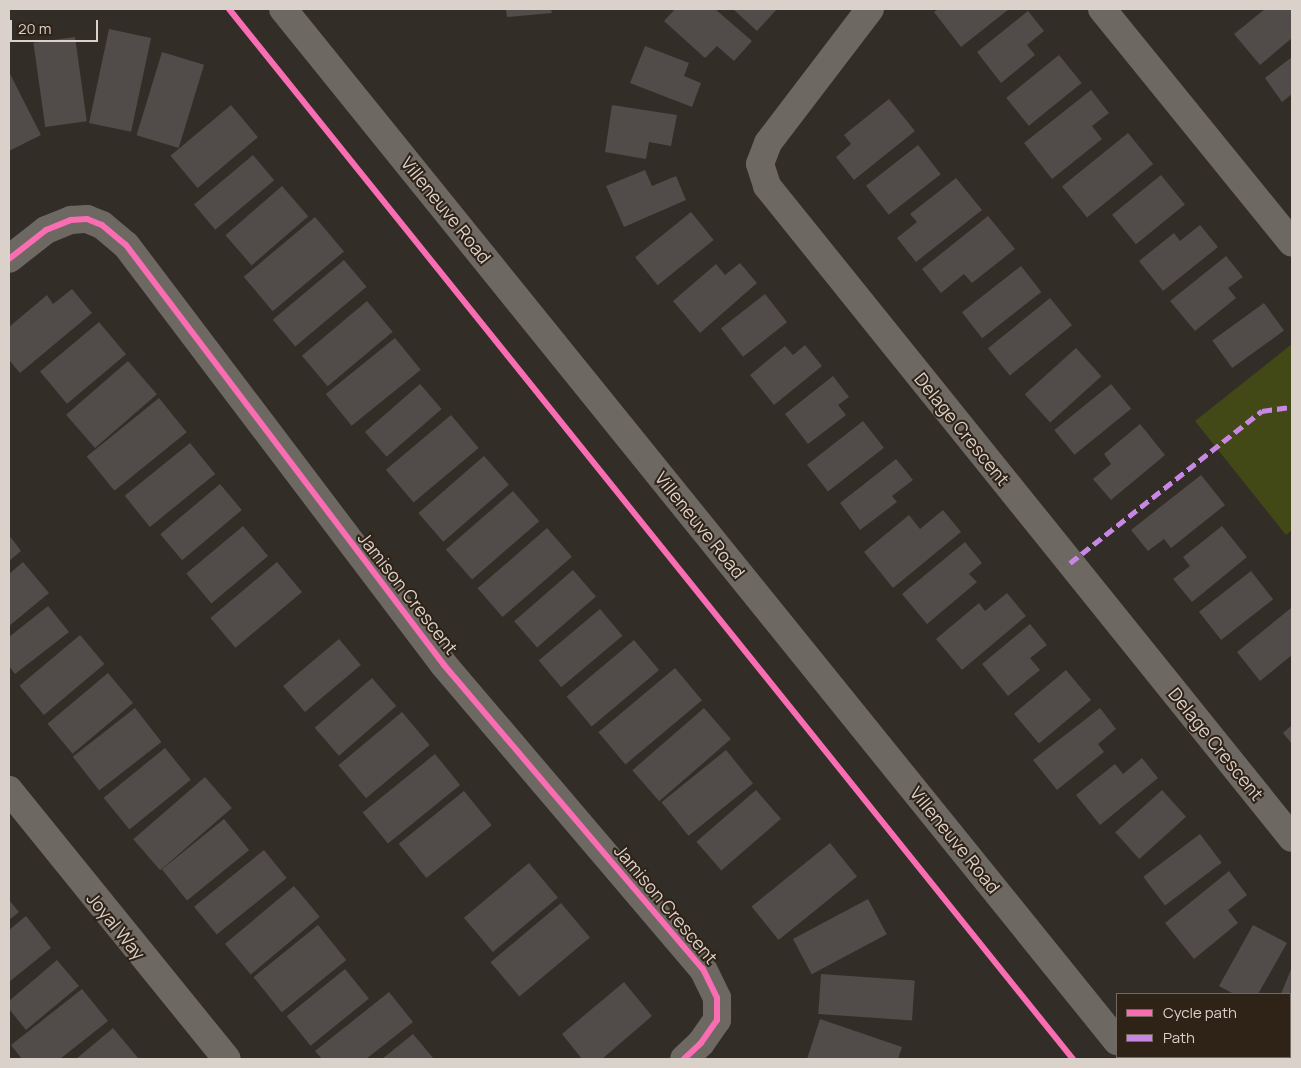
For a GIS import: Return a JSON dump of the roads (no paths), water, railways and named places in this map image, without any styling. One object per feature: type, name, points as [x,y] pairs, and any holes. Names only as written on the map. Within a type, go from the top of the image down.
[{"type":"street","name":"Villeneuve Road","points":[[283,9],[1116,1040]]},
{"type":"street","name":"Delage Crescent","points":[[870,9],[768,143],[760,164],[768,186],[1292,838]]},
{"type":"street","points":[[1102,9],[1292,243]]},
{"type":"street","name":"Jamison Crescent","points":[[9,259],[46,230],[71,220],[87,220],[102,225],[126,245],[444,665],[702,969],[717,998],[717,1020],[702,1043],[684,1059]]},
{"type":"street","name":"Joyal Way","points":[[9,790],[227,1059]]}]
